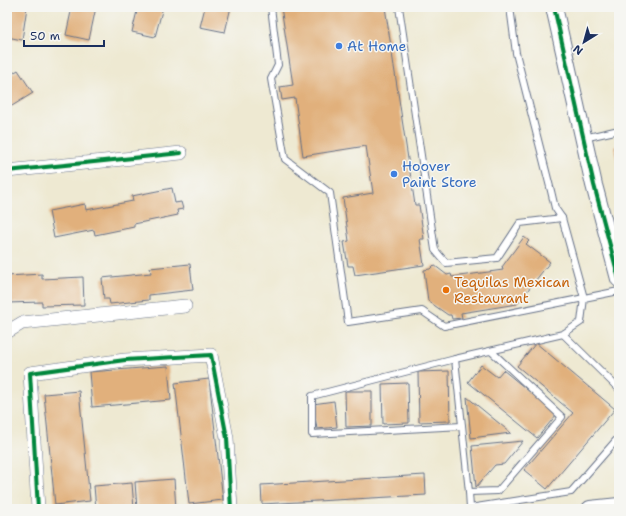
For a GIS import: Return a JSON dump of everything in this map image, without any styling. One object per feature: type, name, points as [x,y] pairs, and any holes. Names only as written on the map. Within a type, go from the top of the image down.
[{"type":"street","points":[[554,7],[594,185],[619,279]]},
{"type":"street","points":[[7,171],[181,153]]},
{"type":"street","points":[[7,332],[22,323],[185,306]]},
{"type":"street","points":[[38,509],[30,373],[125,360],[211,355],[227,438],[232,509]]},
{"type":"street","points":[[590,509],[619,506]]},
{"type":"lane","points":[[271,7],[278,64],[271,79],[285,159],[330,192],[348,322],[422,311],[444,326],[619,291]]},
{"type":"lane","points":[[399,7],[435,250],[446,264],[497,258],[520,223],[562,218]]},
{"type":"lane","points":[[462,426],[312,434],[312,396],[563,334],[581,322],[584,298],[562,218],[555,208],[516,53],[510,7]]},
{"type":"lane","points":[[583,138],[619,130]]},
{"type":"lane","points":[[563,334],[619,389]]},
{"type":"lane","points":[[469,492],[498,491],[562,417],[491,351]]},
{"type":"lane","points":[[455,360],[470,508],[571,492],[619,438]]},
{"type":"building","points":[[7,7],[27,7],[22,40],[7,37]]},
{"type":"building","points":[[72,7],[96,7],[89,40],[66,35]]},
{"type":"building","points":[[127,7],[163,7],[155,37],[132,32],[137,11]]},
{"type":"building","points":[[205,7],[231,7],[225,32],[200,27]]},
{"type":"building","name":"At Home","points":[[281,7],[385,7],[415,205],[419,205],[424,239],[420,239],[424,265],[355,275],[353,266],[348,266],[344,242],[349,241],[343,198],[373,193],[366,146],[303,156],[295,98],[282,100],[280,87],[293,85]]},
{"type":"building","points":[[18,70],[33,93],[7,109],[7,77]]},
{"type":"building","points":[[619,145],[619,168],[618,168],[614,147]]},
{"type":"building","points":[[172,188],[175,203],[181,202],[183,209],[177,210],[178,215],[134,224],[134,227],[95,235],[94,230],[54,238],[49,211],[85,204],[86,210],[133,201],[132,196]]},
{"type":"building","points":[[524,237],[529,241],[526,244],[550,262],[517,304],[461,313],[462,318],[452,319],[451,315],[448,315],[428,301],[424,270],[430,269],[434,265],[447,275],[451,274],[452,277],[503,270],[502,267]]},
{"type":"building","points":[[190,264],[193,290],[149,295],[149,300],[110,304],[109,299],[104,299],[102,278],[151,273],[150,268]]},
{"type":"building","points":[[42,274],[42,279],[83,277],[84,305],[42,306],[42,302],[7,303],[7,276]]},
{"type":"building","points":[[536,343],[615,409],[547,489],[524,470],[573,413],[517,366]]},
{"type":"building","points":[[481,365],[497,377],[503,370],[557,414],[537,438],[468,382]]},
{"type":"building","points":[[168,366],[171,400],[92,407],[89,372]]},
{"type":"building","points":[[449,371],[450,421],[419,422],[418,372]]},
{"type":"building","points":[[209,379],[223,500],[189,504],[175,383]]},
{"type":"building","points":[[408,383],[409,423],[383,424],[382,384]]},
{"type":"building","points":[[79,391],[90,501],[55,505],[44,394]]},
{"type":"building","points":[[345,391],[372,391],[372,426],[346,427]]},
{"type":"building","points":[[467,397],[511,433],[471,438]]},
{"type":"building","points":[[334,401],[337,427],[317,429],[313,404]]},
{"type":"building","points":[[523,441],[504,464],[495,465],[476,487],[472,446]]},
{"type":"building","points":[[425,475],[426,495],[262,504],[261,485]]},
{"type":"building","points":[[174,479],[176,509],[137,509],[135,482]]},
{"type":"building","points":[[132,483],[134,509],[96,509],[94,486]]},
{"type":"cycle path","points":[[554,7],[594,185],[619,279]]},
{"type":"cycle path","points":[[7,171],[181,153]]},
{"type":"cycle path","points":[[38,509],[30,373],[125,360],[211,355],[227,438],[231,509]]},
{"type":"place","name":"At Home","points":[[339,46]]},
{"type":"place","name":"Hoover Paint Store","points":[[394,174]]},
{"type":"place","name":"Tequilas Mexican Restaurant","points":[[446,290]]}]
